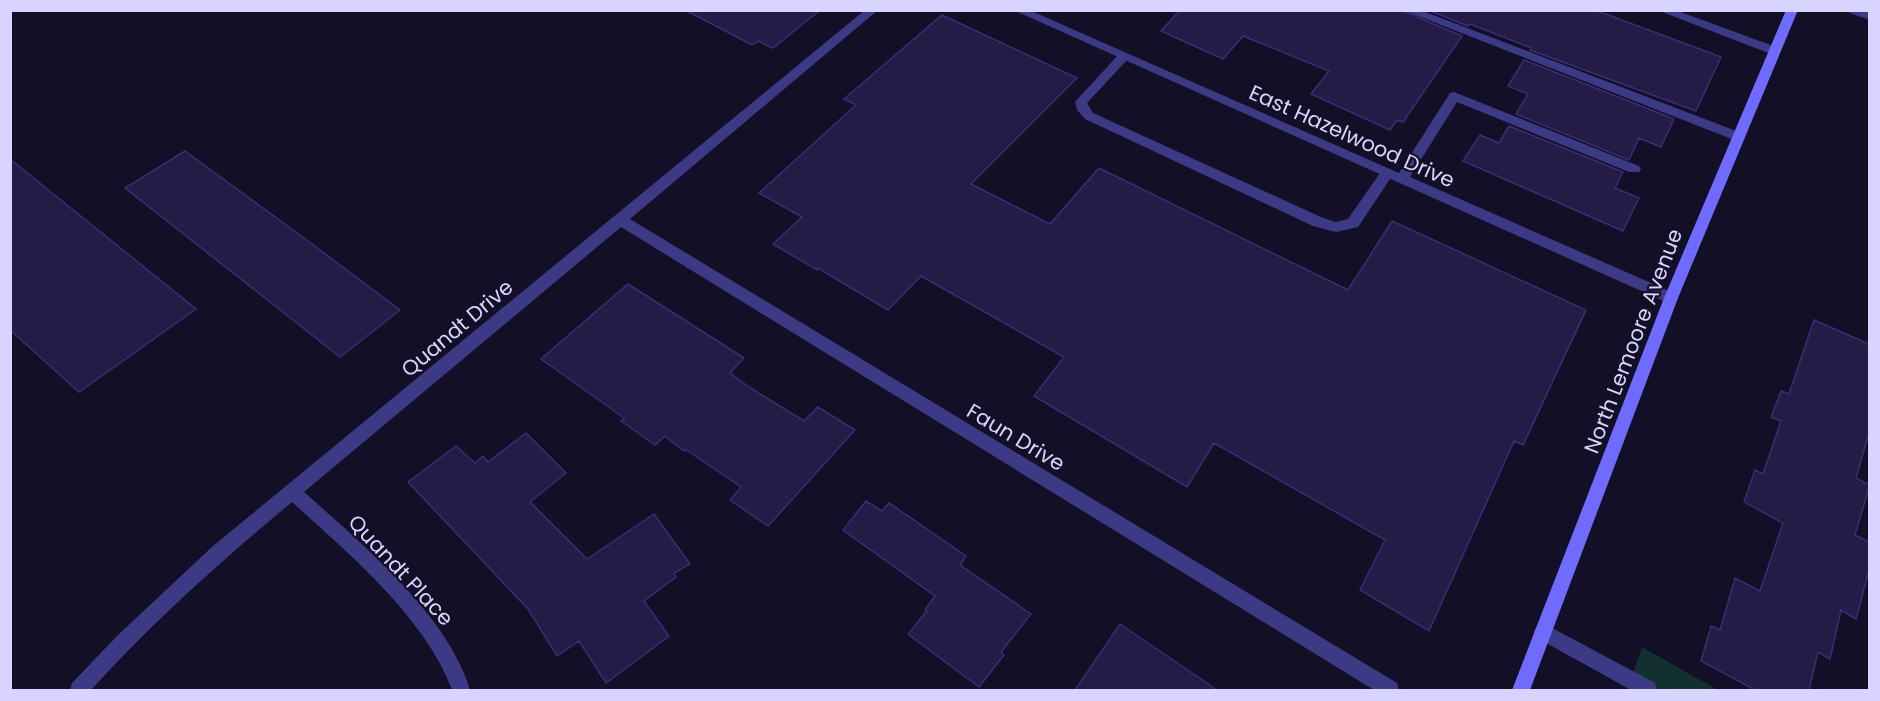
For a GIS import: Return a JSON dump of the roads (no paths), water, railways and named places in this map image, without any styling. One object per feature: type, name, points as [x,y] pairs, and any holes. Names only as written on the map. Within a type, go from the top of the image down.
[{"type":"main road","name":"North Lemoore Avenue","points":[[1521,690],[1671,298],[1792,10]]},
{"type":"street","name":"Quandt Drive","points":[[79,690],[124,642],[219,552],[873,10]]},
{"type":"street","name":"East Hazelwood Drive","points":[[1018,10],[1671,298]]},
{"type":"street","points":[[1408,10],[1739,137]]},
{"type":"street","points":[[1662,10],[1775,51]]},
{"type":"street","points":[[1854,10],[1869,16]]},
{"type":"street","points":[[1123,57],[1081,102],[1083,110],[1089,116],[1318,222],[1331,227],[1344,228],[1353,223],[1387,172]]},
{"type":"street","points":[[1402,179],[1454,96],[1634,169]]},
{"type":"street","name":"Faun Drive","points":[[620,219],[1389,690]]},
{"type":"street","name":"Quandt Place","points":[[292,491],[350,544],[434,634],[456,673],[461,690]]},
{"type":"street","points":[[1544,632],[1648,690]]}]
